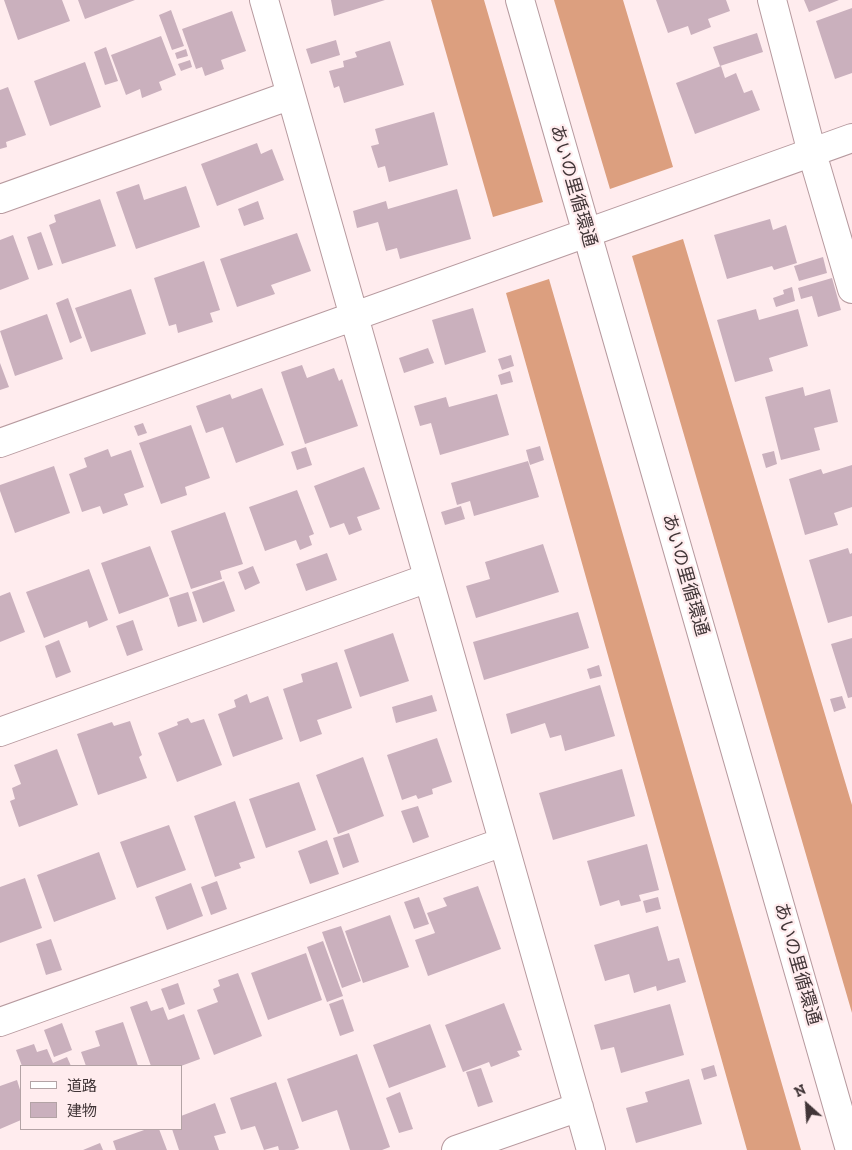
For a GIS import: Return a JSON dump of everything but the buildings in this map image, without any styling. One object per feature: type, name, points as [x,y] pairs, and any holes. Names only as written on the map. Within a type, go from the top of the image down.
[{"type":"street","points":[[264,0],[591,1150]]},
{"type":"street","name":"あいの里循環通","points":[[520,0],[850,1150]]},
{"type":"street","points":[[772,0],[812,153],[852,289]]},
{"type":"street","points":[[0,199],[290,95]]},
{"type":"street","points":[[0,443],[852,138]]},
{"type":"street","points":[[0,732],[428,578]]},
{"type":"street","points":[[0,1022],[503,842]]},
{"type":"street","points":[[456,1150],[579,1106]]},
{"type":"shaded area","points":[[431,0],[484,0],[543,202],[493,217]]},
{"type":"shaded area","points":[[554,0],[623,0],[673,167],[610,189]]},
{"type":"shaded area","points":[[683,239],[852,805],[852,1013],[632,256]]},
{"type":"shaded area","points":[[549,279],[801,1150],[747,1150],[506,293]]}]
